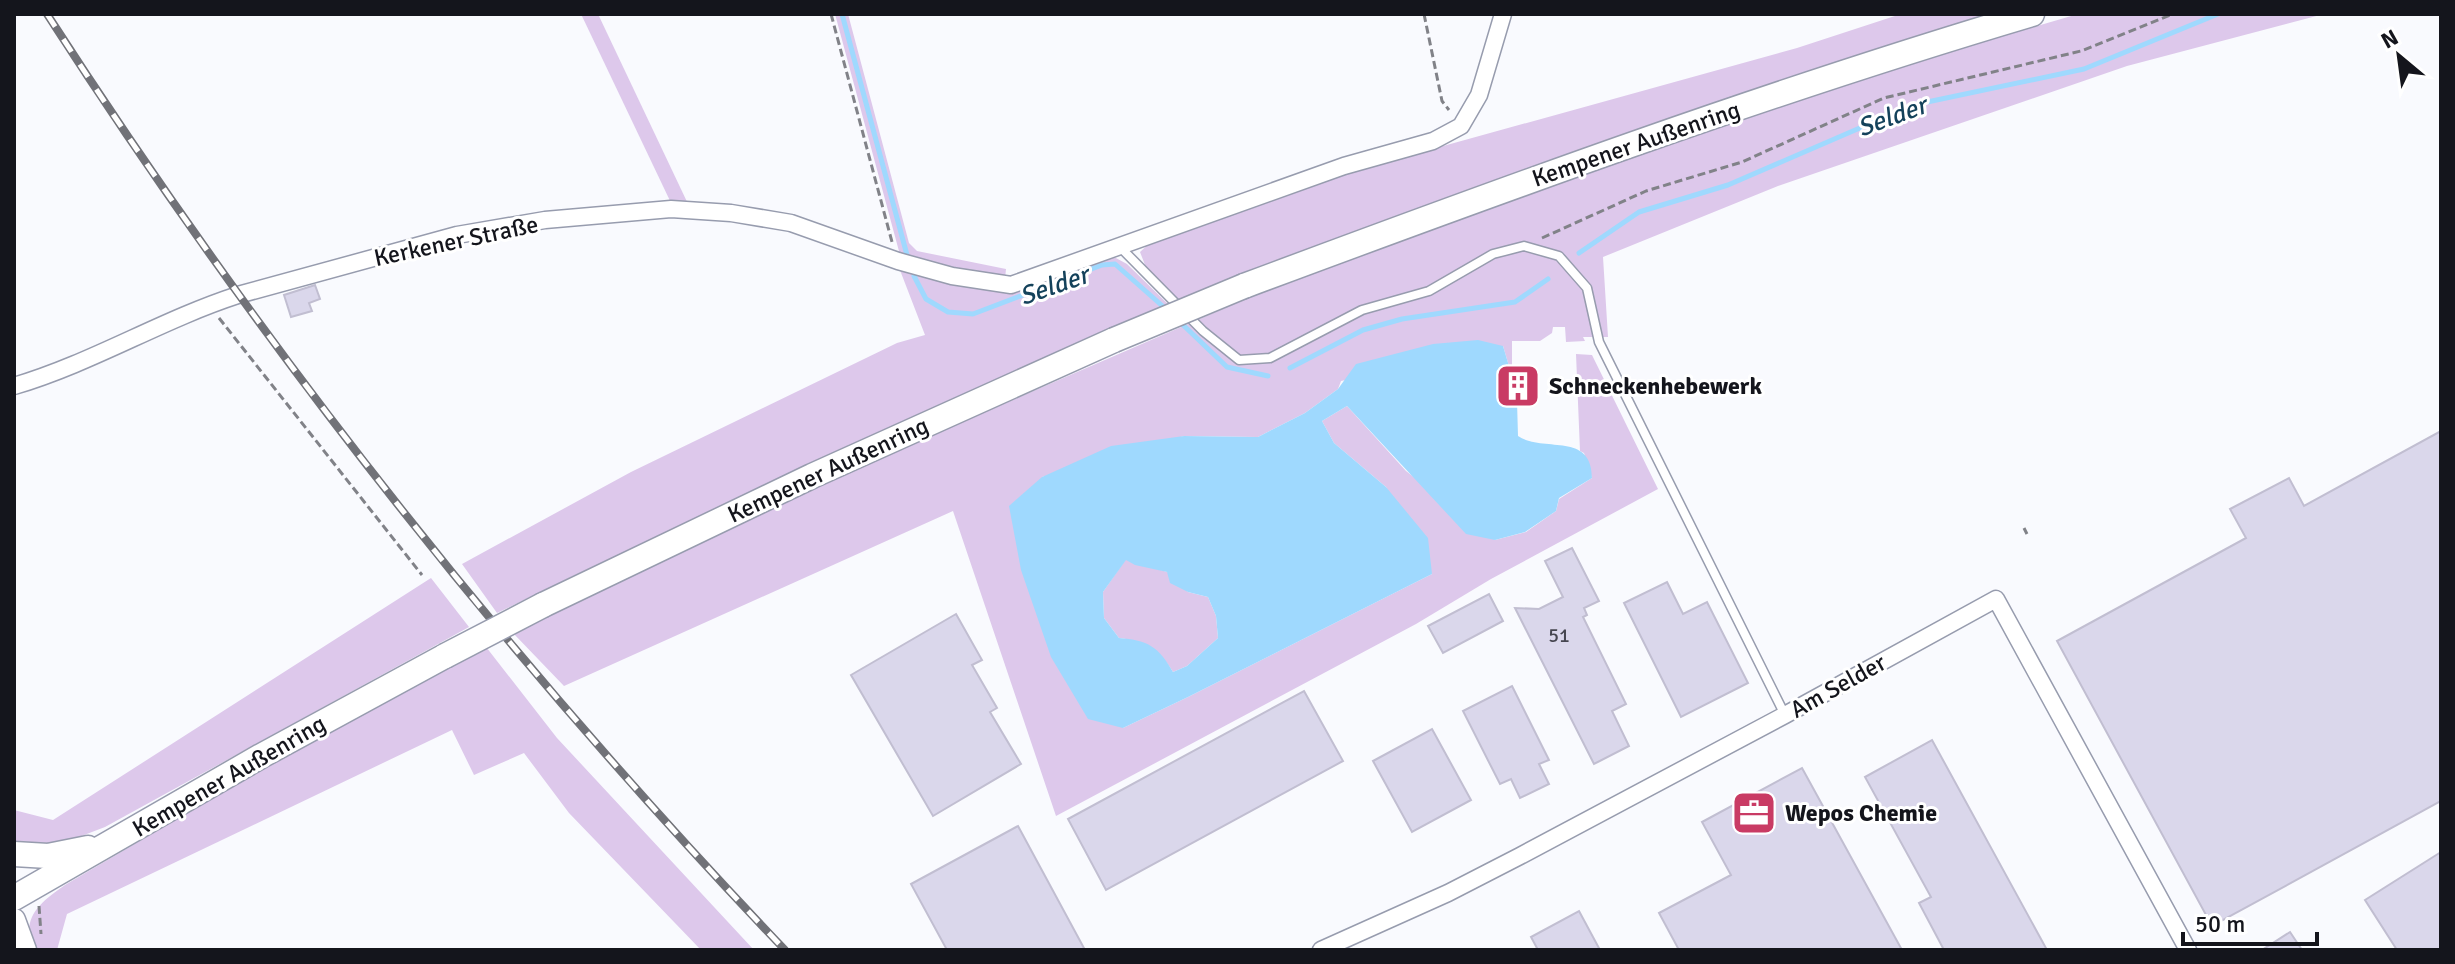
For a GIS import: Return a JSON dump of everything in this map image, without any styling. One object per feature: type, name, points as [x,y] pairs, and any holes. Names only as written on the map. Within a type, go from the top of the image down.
[{"type":"main road","name":"Kempener Außenring","points":[[23,893],[261,756],[543,605],[799,482],[1114,340],[1244,286],[1484,197],[1800,88],[2032,14]]},
{"type":"main road","points":[[14,854],[48,856],[103,847]]},
{"type":"main road","points":[[14,920],[33,944]]},
{"type":"street","points":[[1461,126],[1479,95],[1503,14]]},
{"type":"street","name":"Kerkener Straße","points":[[14,386],[54,374],[238,295],[457,235],[545,220],[671,209],[731,213],[791,223],[904,263],[952,276],[1011,285],[1344,166],[1433,141],[1461,126]]},
{"type":"street","name":"Am Selder","points":[[1321,950],[1448,893],[1785,715],[1996,599],[2188,950]]},
{"type":"lane","points":[[1120,247],[1203,331],[1239,360],[1270,358],[1362,310],[1429,291],[1493,254],[1524,246],[1559,256],[1587,288],[1599,342],[1785,715]]},
{"type":"path","points":[[831,14],[904,263]]},
{"type":"path","points":[[1424,14],[1442,101],[1461,126]]},
{"type":"path","points":[[1524,246],[1646,191],[1742,162],[1884,98],[2081,51],[2173,14]]},
{"type":"path","points":[[209,306],[422,575]]},
{"type":"path","points":[[2024,528],[2027,534]]},
{"type":"path","points":[[23,893],[40,907],[33,944]]},
{"type":"shaded area","points":[[581,14],[598,14],[689,206],[672,205]]},
{"type":"shaded area","points":[[835,14],[848,14],[909,243],[917,251],[1006,269],[1005,279],[984,277],[900,255]]},
{"type":"shaded area","points":[[1901,14],[2002,14],[1179,300],[1147,270],[1140,252],[1154,239],[1346,173],[1797,48]]},
{"type":"shaded area","points":[[2078,14],[2324,14],[2127,66],[1778,186],[1603,257],[1608,337],[1583,337],[1585,341],[1566,342],[1565,327],[1553,327],[1552,333],[1540,341],[1512,341],[1512,367],[1503,346],[1341,381],[1338,389],[1305,413],[1258,437],[1184,436],[1042,477],[1123,728],[1432,574],[1386,487],[1334,443],[1322,421],[1347,406],[1406,471],[1495,540],[1526,532],[1556,511],[1559,499],[1592,478],[1584,453],[1580,451],[1576,354],[1592,355],[1658,489],[1491,579],[1416,624],[1056,816],[953,511],[564,686],[513,633],[879,458],[1248,298],[1555,183],[1879,72]]},
{"type":"shaded area","points":[[1114,257],[1127,264],[1169,305],[1120,324],[497,613],[462,564],[631,472],[897,343],[925,335],[898,265],[991,287]]},
{"type":"shaded area","points":[[1126,559],[1167,572],[1188,592],[1208,597],[1216,616],[1218,638],[1187,666],[1173,672],[1150,648],[1119,638],[1104,618],[1103,592]]},
{"type":"shaded area","points":[[431,578],[469,627],[105,827],[58,845],[14,845],[14,810],[53,820]]},
{"type":"shaded area","points":[[483,643],[557,738],[754,950],[701,950],[569,813],[524,753],[474,775],[452,730],[67,914],[57,950],[33,950],[29,928],[31,919],[41,904],[65,885],[345,720]]},
{"type":"water","points":[[1478,340],[1503,346],[1509,366],[1509,400],[1517,401],[1518,436],[1529,441],[1565,446],[1584,454],[1590,463],[1592,478],[1559,498],[1556,511],[1525,532],[1495,540],[1466,534],[1347,406],[1322,421],[1334,443],[1386,487],[1428,538],[1432,574],[1123,728],[1088,719],[1051,657],[1021,570],[1009,506],[1042,477],[1111,446],[1184,436],[1258,437],[1305,413],[1338,389],[1356,364],[1433,344]],"holes":[[[1126,560],[1167,572],[1170,583],[1208,597],[1216,616],[1218,638],[1187,666],[1173,672],[1152,646],[1119,638],[1104,618],[1103,592]]]},
{"type":"building","points":[[315,285],[320,299],[309,303],[312,311],[291,317],[284,295]]},
{"type":"building","name":"Schneckenhebewerk","points":[[1509,367],[1527,367],[1527,400],[1509,400]]},
{"type":"building","points":[[2441,431],[2441,801],[2212,926],[2057,641],[2246,538],[2230,509],[2289,478],[2304,506]]},
{"type":"building","points":[[1572,548],[1599,601],[1584,608],[1587,615],[1583,617],[1626,704],[1612,711],[1629,746],[1594,764],[1515,608],[1539,609],[1563,597],[1545,561]]},
{"type":"building","points":[[1667,582],[1683,614],[1707,602],[1748,683],[1681,717],[1624,603]]},
{"type":"building","points":[[1489,594],[1503,621],[1443,653],[1428,626]]},
{"type":"building","points":[[956,614],[982,660],[972,665],[997,708],[990,712],[1021,764],[933,816],[851,675]]},
{"type":"building","points":[[1512,686],[1549,760],[1539,764],[1549,784],[1520,798],[1511,779],[1500,784],[1463,711]]},
{"type":"building","points":[[1304,691],[1343,761],[1106,890],[1068,819]]},
{"type":"building","points":[[1432,729],[1471,800],[1412,832],[1373,761]]},
{"type":"building","points":[[1932,740],[2047,950],[1944,950],[1919,903],[1931,897],[1865,777]]},
{"type":"building","points":[[1802,768],[1902,950],[1679,950],[1659,913],[1731,875],[1702,822]]},
{"type":"building","points":[[1018,826],[1085,950],[947,950],[911,884]]},
{"type":"building","points":[[2441,852],[2441,950],[2397,950],[2365,900]]},
{"type":"building","points":[[1579,911],[1600,950],[1538,950],[1531,937]]},
{"type":"building","points":[[2290,932],[2302,950],[2262,950]]},
{"type":"waterway","name":"Selder","points":[[842,14],[907,255]]},
{"type":"waterway","name":"Selder","points":[[1579,253],[1639,212],[1728,185],[1913,105],[2084,69],[2218,14]]},
{"type":"waterway","name":"Selder","points":[[914,276],[926,299],[948,312],[973,314],[1102,265],[1115,264],[1167,310]]},
{"type":"waterway","name":"Selder","points":[[1290,368],[1363,330],[1402,319],[1515,302],[1548,279]]},
{"type":"waterway","name":"Selder","points":[[1180,322],[1227,367],[1268,376]]},
{"type":"railway","points":[[47,14],[129,139],[215,261],[394,500],[584,729],[785,950]]},
{"type":"place","name":"Schneckenhebewerk","points":[[1518,386]]},
{"type":"place","name":"Wepos Chemie","points":[[1754,813]]}]
